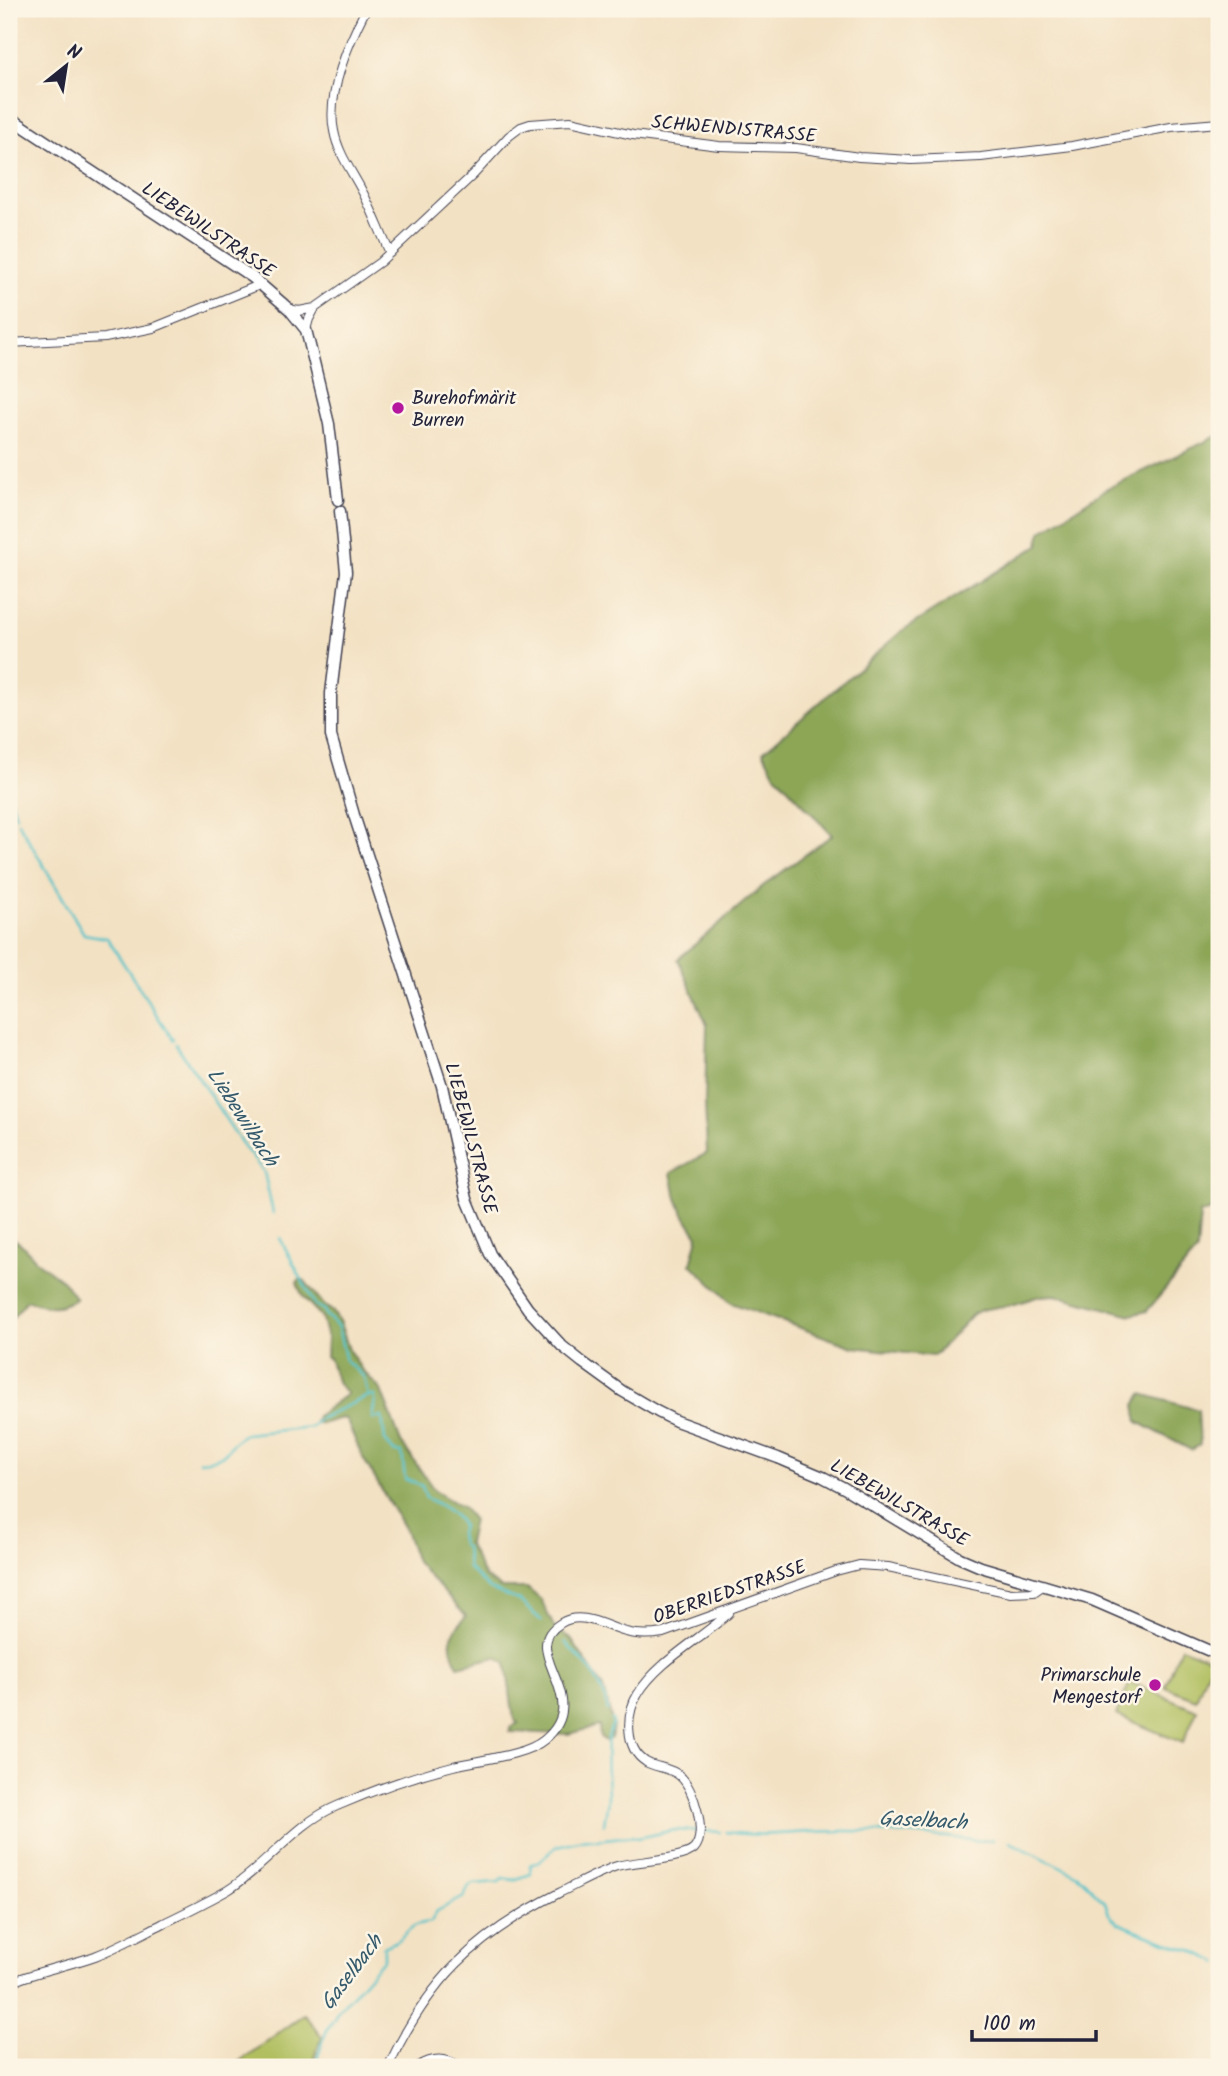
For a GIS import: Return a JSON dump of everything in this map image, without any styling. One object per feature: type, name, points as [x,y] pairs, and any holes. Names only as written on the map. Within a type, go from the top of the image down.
[{"type":"street","points":[[366,9],[338,79],[332,119],[342,155],[362,190],[390,253]]},
{"type":"street","name":"LIEBEWILSTRASSE","points":[[9,117],[262,284],[289,309],[306,330],[329,424],[346,572],[331,693],[331,736],[442,1087],[467,1199],[479,1231],[502,1274],[528,1309],[562,1346],[599,1376],[676,1421],[823,1477],[960,1558],[981,1567],[1092,1600],[1219,1655]]},
{"type":"street","name":"SCHWENDISTRASSE","points":[[315,308],[390,253],[474,174],[513,132],[540,122],[570,121],[634,135],[719,146],[796,148],[859,157],[911,160],[981,158],[1072,146],[1171,127],[1219,123]]},
{"type":"street","points":[[9,343],[105,338],[153,328],[262,284]]},
{"type":"street","points":[[289,309],[299,311],[315,308]]},
{"type":"street","points":[[306,330],[315,308]]},
{"type":"street","name":"OBERRIEDSTRASSE","points":[[9,1983],[99,1954],[216,1896],[236,1885],[307,1824],[328,1810],[415,1777],[523,1750],[543,1741],[559,1722],[563,1708],[562,1694],[547,1661],[545,1650],[548,1636],[560,1623],[570,1619],[584,1618],[628,1633],[645,1635],[674,1630],[836,1571],[866,1565],[888,1567],[1011,1593],[1034,1592],[1044,1585]]},
{"type":"street","points":[[388,2067],[417,2013],[436,1987],[468,1952],[500,1927],[534,1906],[607,1870],[642,1860],[685,1854],[695,1847],[700,1828],[686,1783],[673,1771],[640,1757],[631,1740],[630,1716],[638,1694],[648,1681],[734,1609]]},
{"type":"street","points":[[417,2067],[439,2059],[461,2067]]},
{"type":"green space","points":[[1219,435],[1219,1207],[1200,1214],[1197,1251],[1147,1311],[1131,1315],[1055,1295],[1040,1296],[973,1314],[932,1356],[853,1347],[731,1303],[691,1264],[698,1236],[680,1207],[671,1173],[707,1153],[707,1025],[678,959],[763,886],[832,835],[774,773],[763,752],[903,630],[1039,545],[1041,532],[1106,489]]},
{"type":"green space","points":[[9,1235],[63,1281],[76,1299],[63,1305],[52,1306],[27,1300],[9,1322]]},
{"type":"green space","points":[[304,1280],[333,1312],[340,1323],[349,1350],[361,1369],[381,1390],[401,1442],[435,1491],[463,1508],[473,1520],[468,1543],[484,1576],[501,1588],[527,1588],[541,1600],[555,1629],[571,1639],[603,1688],[613,1724],[611,1738],[606,1741],[600,1737],[599,1726],[568,1734],[510,1732],[510,1728],[518,1723],[514,1720],[506,1663],[496,1657],[458,1666],[451,1639],[466,1616],[416,1562],[405,1530],[362,1456],[346,1419],[315,1422],[317,1416],[347,1394],[338,1384],[329,1358],[326,1357],[327,1338],[321,1316],[303,1297],[297,1283]]},
{"type":"green space","points":[[1142,1394],[1198,1410],[1200,1445],[1191,1450],[1138,1422],[1135,1405]]},
{"type":"green space","points":[[1181,1647],[1212,1659],[1196,1699],[1165,1687]]},
{"type":"green space","points":[[1130,1682],[1197,1710],[1183,1743],[1116,1715]]},
{"type":"green space","points":[[304,2014],[322,2037],[310,2067],[232,2067]]},
{"type":"waterway","name":"Liebewilbach","points":[[9,793],[16,816]]},
{"type":"waterway","name":"Liebewilbach","points":[[18,822],[84,934],[107,938],[173,1040]]},
{"type":"waterway","name":"Liebewilbach","points":[[176,1044],[264,1172],[273,1213]]},
{"type":"waterway","name":"Liebewilbach","points":[[280,1238],[315,1305],[325,1310],[326,1315],[338,1327],[346,1361],[364,1377],[368,1396],[375,1396],[372,1419],[382,1417],[385,1440],[393,1451],[402,1453],[405,1479],[422,1486],[426,1498],[446,1509],[462,1525],[460,1534],[462,1545],[466,1547],[468,1568],[490,1589],[520,1601],[542,1621]]},
{"type":"waterway","points":[[199,1461],[218,1458],[245,1434],[311,1427],[319,1419],[368,1396]]},
{"type":"waterway","name":"Liebewilbach","points":[[565,1642],[593,1673],[608,1710]]},
{"type":"waterway","name":"Liebewilbach","points":[[604,1824],[608,1796],[607,1750],[612,1719]]},
{"type":"waterway","name":"Gaselbach","points":[[313,2067],[337,2012],[384,1959],[384,1947],[397,1941],[415,1925],[431,1922],[437,1911],[464,1897],[469,1886],[499,1882],[503,1878],[513,1880],[531,1874],[530,1865],[540,1861],[557,1846],[586,1839],[631,1836],[638,1838],[674,1830],[698,1831]]},
{"type":"waterway","name":"Gaselbach","points":[[703,1831],[720,1832]]},
{"type":"waterway","name":"Gaselbach","points":[[726,1832],[768,1834],[865,1831],[975,1841],[993,1840]]},
{"type":"waterway","name":"Gaselbach","points":[[1010,1842],[1078,1875],[1105,1902],[1109,1914],[1118,1923],[1192,1950],[1219,1963]]},
{"type":"place","name":"Burehofmärit Burren","points":[[398,408]]},
{"type":"place","name":"Primarschule Mengestorf","points":[[1155,1685]]}]
